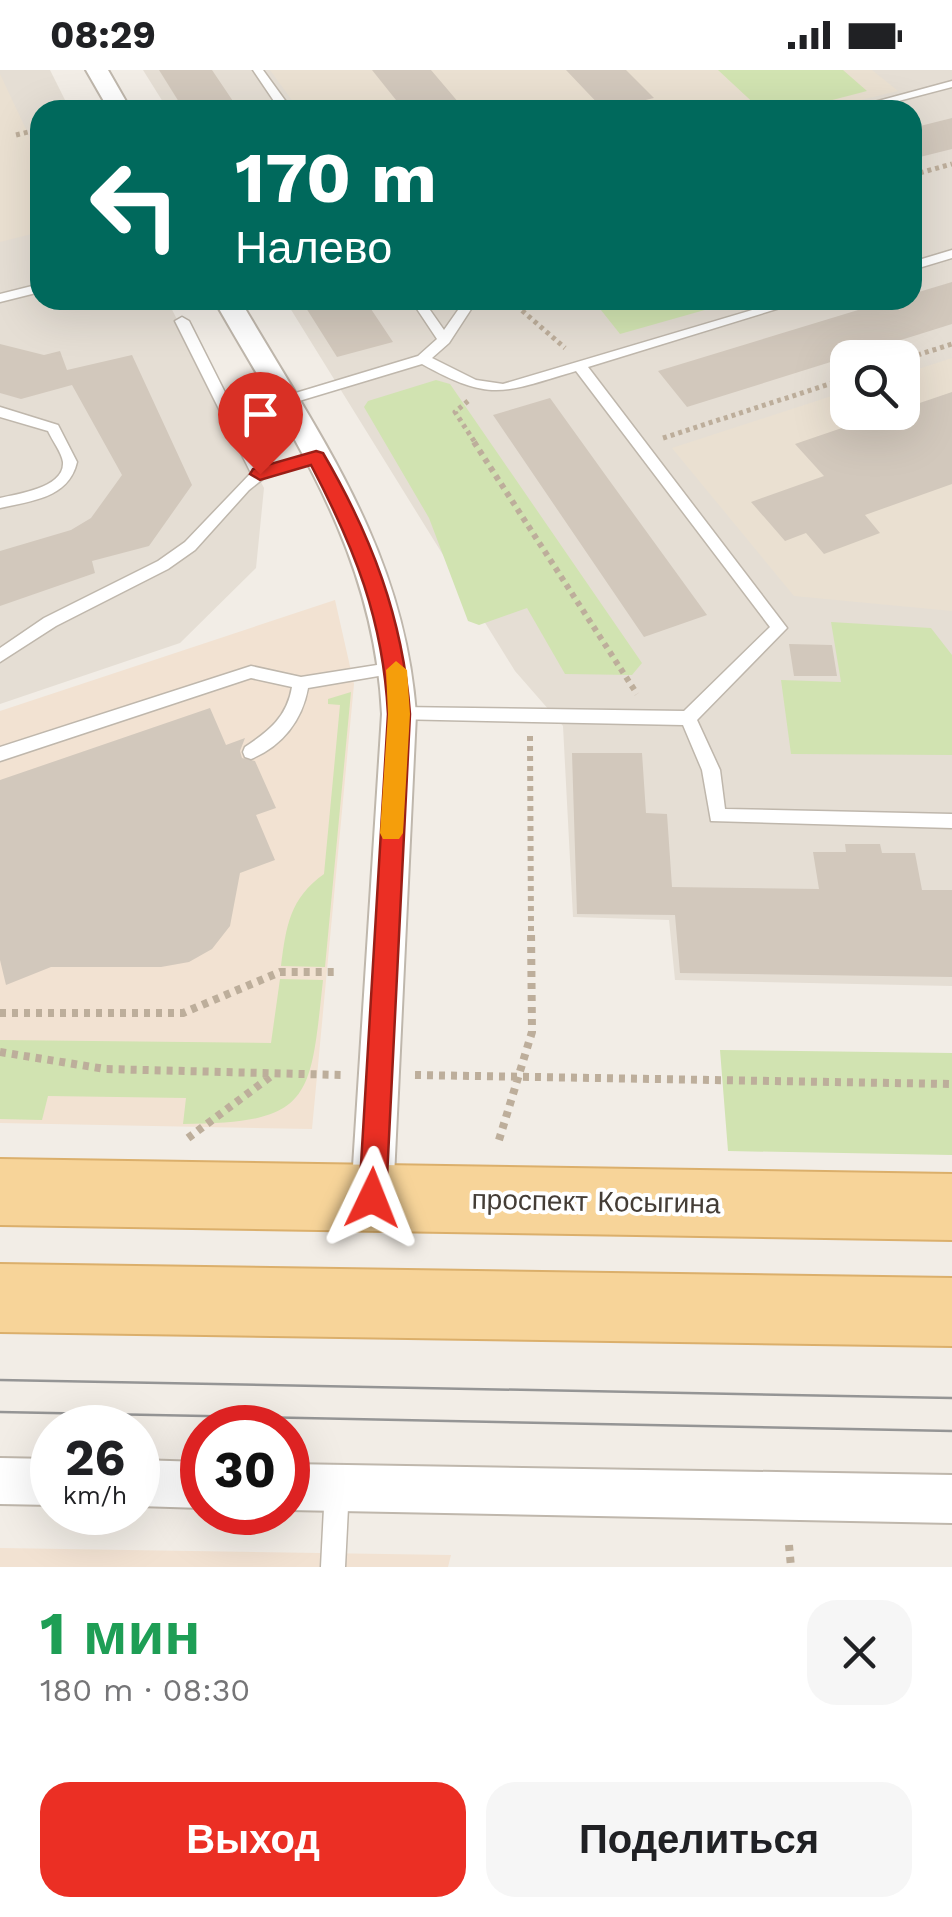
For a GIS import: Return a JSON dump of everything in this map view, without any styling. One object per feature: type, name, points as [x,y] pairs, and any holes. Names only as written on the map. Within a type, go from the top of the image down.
[{"type":"main road","name":"проспект Косыгина","points":[[0,1192],[952,1207]]},
{"type":"main road","points":[[0,1298],[952,1312]]},
{"type":"street","points":[[97,70],[114,100]]},
{"type":"street","points":[[233,310],[355,530],[379,592],[396,668],[399,714],[372,1198]]},
{"type":"street","points":[[0,1480],[30,1481]]},
{"type":"street","points":[[310,1487],[952,1500]]},
{"type":"lane","points":[[258,70],[279,100]]},
{"type":"lane","points":[[890,100],[952,84]]},
{"type":"lane","points":[[922,263],[952,254]]},
{"type":"lane","points":[[0,298],[30,290]]},
{"type":"lane","points":[[423,310],[444,340]]},
{"type":"lane","points":[[284,401],[423,358],[444,340],[464,310]]},
{"type":"lane","points":[[423,358],[462,381],[484,388],[503,388],[767,310]]},
{"type":"lane","points":[[182,321],[260,474]]},
{"type":"lane","points":[[399,714],[688,718],[780,628],[580,366]]},
{"type":"lane","points":[[0,412],[53,428],[70,462],[63,482],[52,489],[0,502]]},
{"type":"lane","points":[[0,656],[50,622],[176,556],[211,527],[244,486],[260,474],[316,457]]},
{"type":"lane","points":[[0,754],[251,672],[301,683],[396,668]]},
{"type":"lane","points":[[251,752],[279,733],[298,708],[301,683]]},
{"type":"lane","points":[[688,718],[711,770],[717,816],[952,821]]},
{"type":"lane","points":[[334,1567],[337,1488]]},
{"type":"path","points":[[16,134],[30,131]]},
{"type":"path","points":[[922,172],[952,164]]},
{"type":"path","points":[[522,310],[580,366]]},
{"type":"path","points":[[920,354],[952,344]]},
{"type":"path","points":[[640,445],[830,384]]},
{"type":"path","points":[[484,388],[455,412],[640,698],[642,718]]},
{"type":"path","points":[[500,1140],[532,1032],[530,716]]},
{"type":"path","points":[[0,1013],[183,1014],[280,972],[335,972]]},
{"type":"path","points":[[0,1052],[105,1068],[274,1074],[952,1084]]},
{"type":"path","points":[[188,1138],[274,1074]]},
{"type":"path","points":[[789,1546],[792,1567]]},
{"type":"shaded area","points":[[0,70],[50,70],[65,100],[30,100],[30,310],[172,310],[264,488],[256,568],[180,643],[0,704]]},
{"type":"shaded area","points":[[143,70],[952,70],[952,986],[675,980],[669,920],[573,917],[563,726],[515,671],[291,310],[922,310],[922,100],[162,100]]},
{"type":"shaded area","points":[[270,70],[872,70],[898,91],[861,100],[292,100]]},
{"type":"shaded area","points":[[0,74],[30,138],[30,234],[0,242]]},
{"type":"shaded area","points":[[952,358],[952,611],[794,596],[672,448],[830,397],[830,430],[920,430],[920,368]]},
{"type":"shaded area","points":[[335,600],[354,684],[312,1129],[0,1123],[0,711]]},
{"type":"shaded area","points":[[0,1548],[451,1555],[448,1567],[0,1567]]},
{"type":"green space","points":[[718,70],[843,70],[867,91],[832,100],[750,100]]},
{"type":"green space","points":[[601,310],[705,310],[620,334]]},
{"type":"green space","points":[[436,380],[450,384],[642,663],[632,675],[565,674],[527,608],[479,625],[468,621],[429,518],[364,407],[368,401]]},
{"type":"green space","points":[[831,622],[931,628],[952,655],[952,755],[791,754],[781,680],[841,682]]},
{"type":"green space","points":[[351,692],[325,967],[281,966],[285,938],[297,903],[324,874],[340,705],[328,704],[328,699]]},
{"type":"green space","points":[[280,979],[323,980],[307,1078],[297,1096],[281,1109],[258,1118],[183,1124],[186,1098],[48,1096],[42,1120],[0,1119],[0,1040],[271,1043]]},
{"type":"green space","points":[[720,1050],[952,1053],[952,1155],[728,1151]]},
{"type":"building","points":[[159,70],[212,70],[232,100],[178,100]]},
{"type":"building","points":[[372,70],[431,70],[456,100],[396,100]]},
{"type":"building","points":[[566,70],[626,70],[654,98],[646,100],[594,100]]},
{"type":"building","points":[[952,118],[952,149],[922,156],[922,126]]},
{"type":"building","points":[[952,282],[952,324],[901,340],[830,340],[830,362],[687,407],[658,371],[858,310],[922,310],[922,291]]},
{"type":"building","points":[[307,310],[372,310],[393,342],[337,357]]},
{"type":"building","points":[[0,344],[44,355],[60,351],[67,370],[132,355],[192,485],[149,546],[92,561],[95,573],[0,606],[0,551],[71,530],[91,518],[122,475],[72,385],[21,399],[0,393]]},
{"type":"building","points":[[952,392],[952,484],[865,515],[880,533],[824,554],[806,533],[785,541],[751,502],[824,476],[795,444],[836,430],[920,430],[920,403]]},
{"type":"building","points":[[550,398],[707,615],[644,637],[493,415]]},
{"type":"building","points":[[789,644],[832,645],[837,676],[794,676]]},
{"type":"building","points":[[210,708],[226,745],[245,738],[240,751],[242,758],[255,761],[276,808],[256,815],[275,860],[240,873],[230,926],[212,949],[189,962],[161,967],[51,967],[6,985],[0,960],[0,780]]},
{"type":"building","points":[[572,753],[642,753],[646,813],[667,814],[672,887],[819,889],[813,852],[846,852],[845,844],[880,844],[882,853],[915,853],[922,890],[952,890],[952,977],[680,973],[675,915],[577,914]]},
{"type":"tram line","points":[[0,1380],[952,1398]]},
{"type":"tram line","points":[[0,1412],[952,1431]]},
{"type":"slow traffic","points":[[391,833],[399,714],[396,670]]},
{"type":"route","points":[[260,474],[316,457],[355,530],[379,592],[396,668],[399,714],[378,1036],[372,1198]]}]
